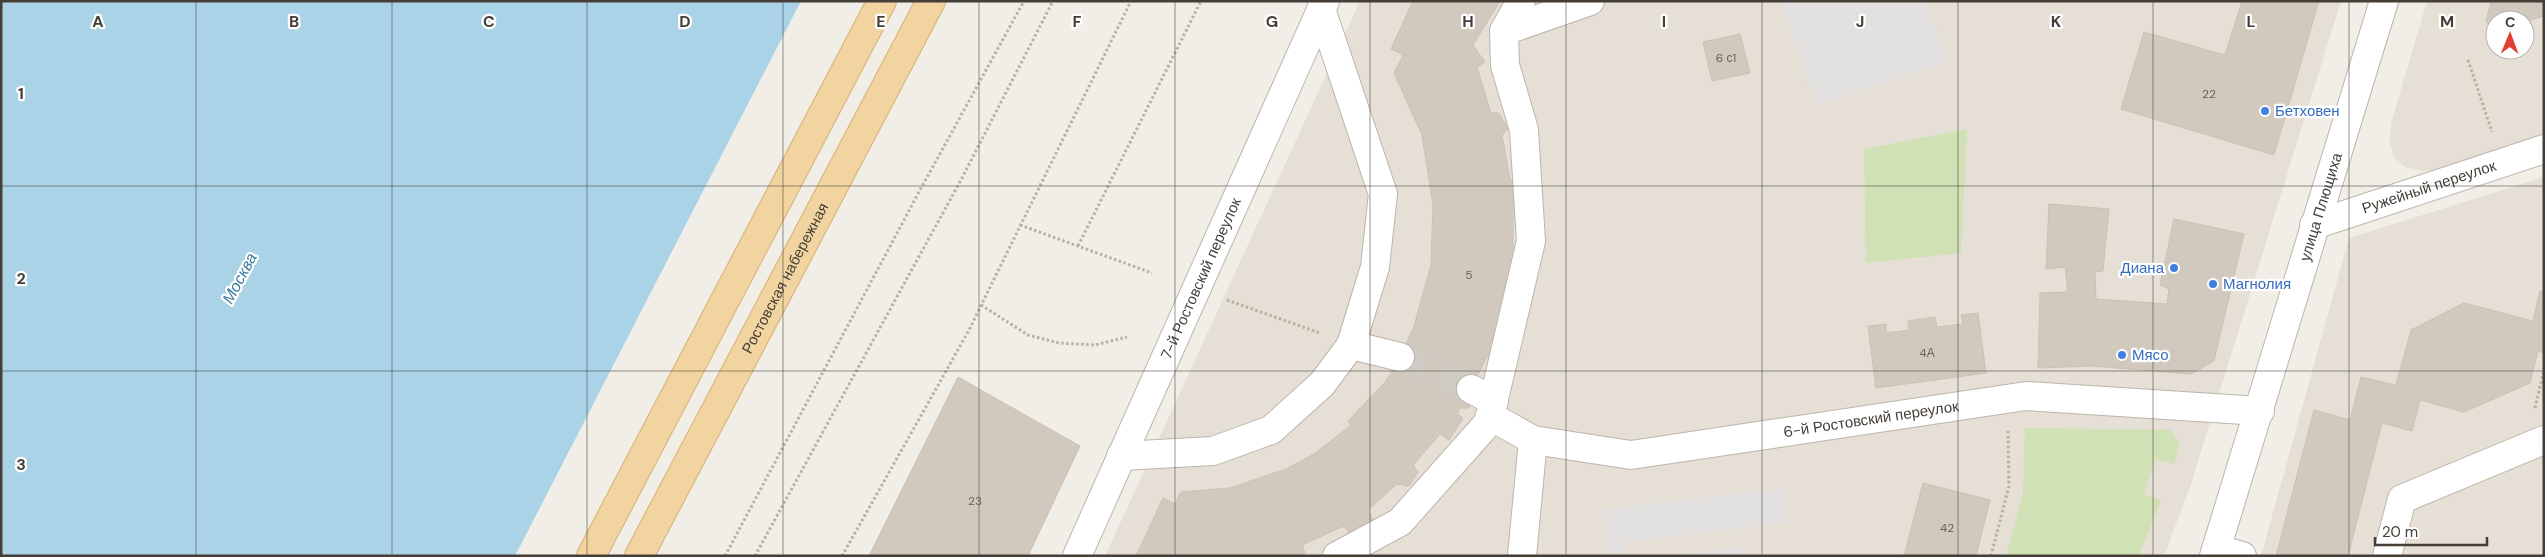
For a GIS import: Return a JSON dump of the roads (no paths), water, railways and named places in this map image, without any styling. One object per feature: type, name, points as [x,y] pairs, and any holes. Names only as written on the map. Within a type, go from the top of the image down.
[{"type":"main road","points":[[591,556],[882,1]]},
{"type":"main road","name":"Ростовская набережная","points":[[639,556],[931,1]]},
{"type":"street","points":[[1337,556],[1400,522],[1487,424],[1485,402],[1531,241],[1524,130],[1505,65],[1504,31],[1521,1]]},
{"type":"street","points":[[1504,31],[1590,1]]},
{"type":"street","name":"улица Плющиха","points":[[2215,552],[2260,411],[2314,225],[2384,1]]},
{"type":"street","points":[[1121,456],[1213,451],[1270,430],[1322,384],[1351,344],[1375,267],[1383,194],[1323,5]]},
{"type":"street","name":"7-й Ростовский переулок","points":[[1077,556],[1323,5]]},
{"type":"street","name":"Ружейный переулок","points":[[2314,225],[2544,149]]},
{"type":"street","points":[[1351,344],[1400,357]]},
{"type":"street","name":"6-й Ростовский переулок","points":[[1485,402],[1533,440],[1631,455],[2026,396],[2260,411]]},
{"type":"street","points":[[1522,556],[1533,440]]},
{"type":"street","points":[[2387,556],[2402,500],[2544,440]]},
{"type":"street","points":[[2215,552],[2242,556]]},
{"type":"water","name":"Москва","points":[[1,1],[801,1],[515,556],[1,556]]},
{"type":"tunnel","points":[[1400,357],[1471,389]]},
{"type":"place","name":"Бетховен","points":[[2265,111]]},
{"type":"place","name":"Диана","points":[[2174,268]]},
{"type":"place","name":"Магнолия","points":[[2213,284]]},
{"type":"place","name":"Мясо","points":[[2122,355]]}]
